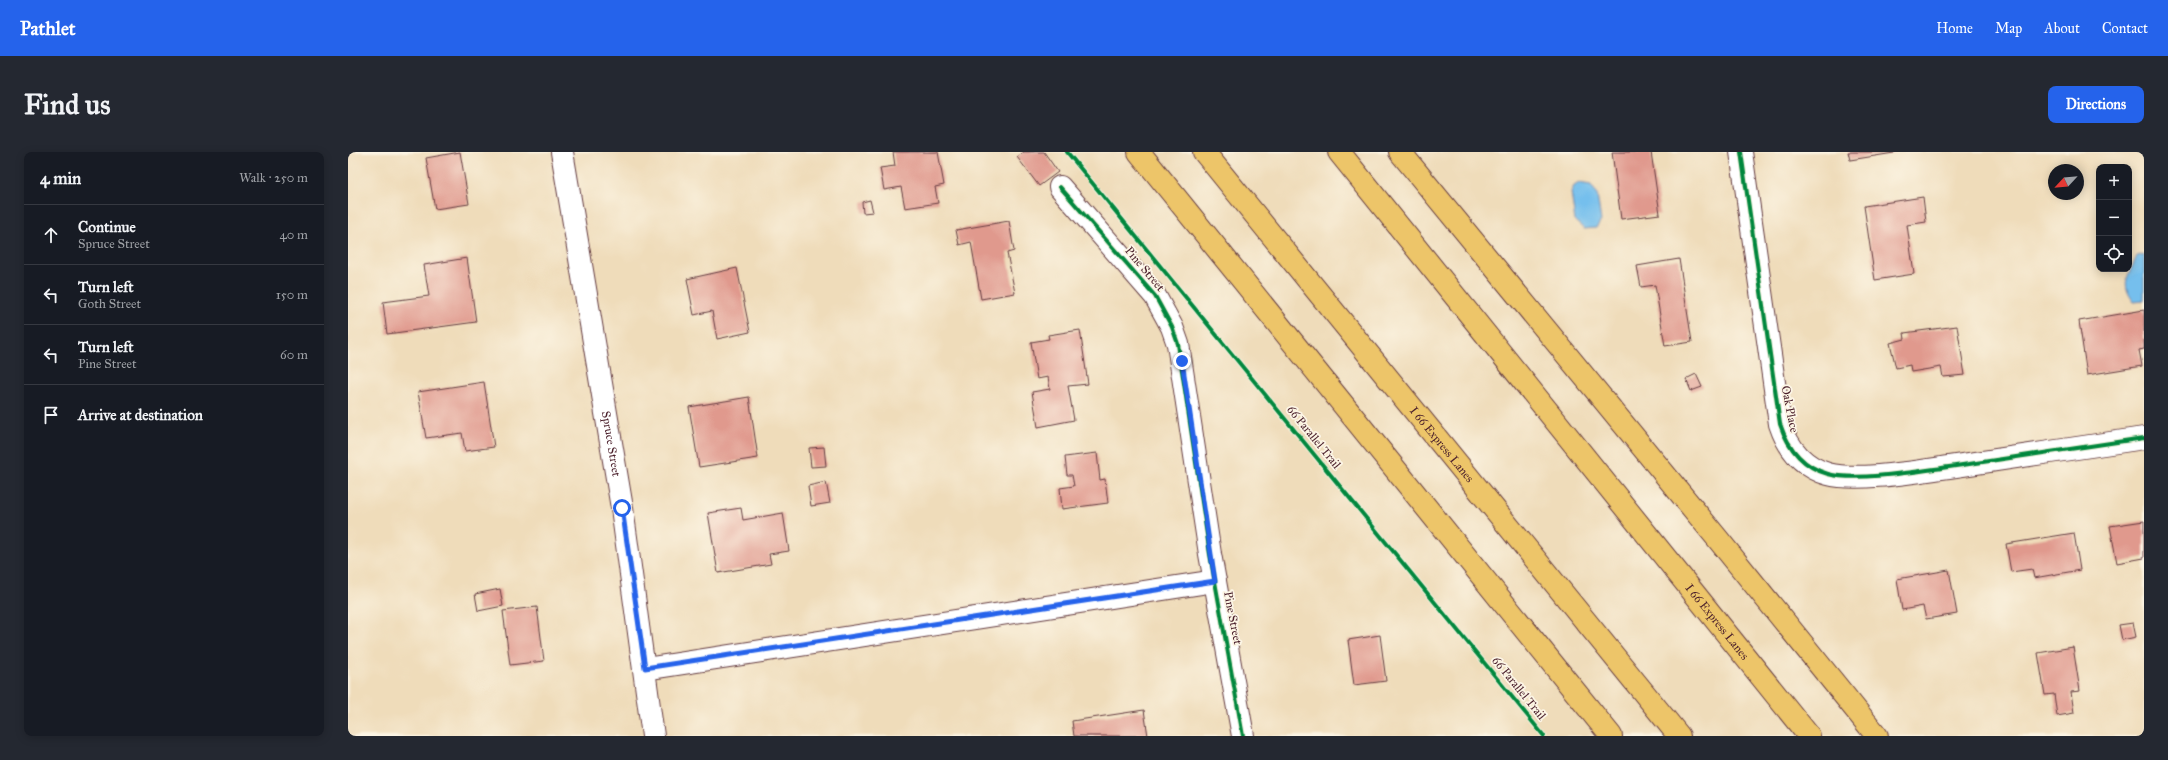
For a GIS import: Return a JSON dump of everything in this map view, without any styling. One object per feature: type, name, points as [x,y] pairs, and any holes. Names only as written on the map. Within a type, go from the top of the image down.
[{"type":"highway","points":[[1140,152],[1611,736]]},
{"type":"highway","name":"I 66 Express Lanes","points":[[1204,152],[1679,736]]},
{"type":"highway","name":"I 66 Express Lanes","points":[[1340,152],[1809,736]]},
{"type":"highway","points":[[1400,152],[1707,525],[1877,736]]},
{"type":"street","name":"Spruce Street","points":[[562,152],[622,508],[645,668],[653,736]]},
{"type":"street","name":"Oak Place","points":[[1741,152],[1780,424],[1786,440],[1799,458],[1816,470],[1830,475],[1856,476],[1895,474],[2144,438]]},
{"type":"street","name":"Pine Street","points":[[1060,186],[1155,296],[1172,327],[1182,361],[1215,581],[1243,736]]},
{"type":"street","points":[[645,668],[1215,581]]},
{"type":"water","points":[[1579,183],[1591,185],[1597,194],[1601,221],[1596,228],[1584,229],[1575,221],[1571,192],[1574,186]]},
{"type":"water","points":[[2144,254],[2144,301],[2134,302],[2129,295],[2126,284],[2137,256]]},
{"type":"building","points":[[460,152],[469,204],[435,209],[426,158]]},
{"type":"building","points":[[893,152],[938,152],[944,185],[935,187],[938,203],[905,208],[901,187],[884,190],[880,168],[895,166]]},
{"type":"building","points":[[1024,152],[1044,152],[1058,172],[1039,186],[1017,157]]},
{"type":"building","points":[[1612,152],[1651,152],[1660,214],[1621,219]]},
{"type":"building","points":[[1848,152],[1894,152],[1894,153],[1850,160]]},
{"type":"building","points":[[1923,197],[1926,222],[1907,225],[1914,274],[1875,280],[1864,206]]},
{"type":"building","points":[[870,200],[873,212],[863,213],[862,202]]},
{"type":"building","points":[[1009,221],[1014,251],[1007,253],[1015,293],[981,299],[971,242],[959,245],[956,230]]},
{"type":"building","points":[[467,258],[476,322],[387,334],[383,302],[429,296],[424,265]]},
{"type":"building","points":[[1679,259],[1692,342],[1665,346],[1655,285],[1641,287],[1637,266]]},
{"type":"building","points":[[737,268],[750,332],[717,339],[712,311],[694,315],[687,279]]},
{"type":"building","points":[[2144,310],[2144,349],[2139,350],[2142,366],[2087,375],[2079,321]]},
{"type":"building","points":[[1957,326],[1965,375],[1943,377],[1941,367],[1911,372],[1910,365],[1896,368],[1890,343],[1905,339],[1904,333]]},
{"type":"building","points":[[1080,330],[1088,384],[1068,386],[1074,420],[1038,427],[1032,392],[1050,389],[1048,377],[1037,379],[1031,342],[1049,339],[1048,335]]},
{"type":"building","points":[[1696,374],[1702,387],[1691,391],[1686,379]]},
{"type":"building","points":[[484,382],[494,447],[465,451],[462,433],[426,438],[418,392]]},
{"type":"building","points":[[749,397],[758,458],[699,467],[689,407]]},
{"type":"building","points":[[824,447],[826,466],[811,467],[809,448]]},
{"type":"building","points":[[1097,453],[1100,480],[1105,479],[1108,503],[1062,509],[1060,488],[1074,486],[1072,475],[1067,475],[1065,457]]},
{"type":"building","points":[[826,482],[830,503],[811,506],[808,486]]},
{"type":"building","points":[[741,508],[743,520],[783,513],[789,551],[769,554],[771,564],[718,573],[708,513]]},
{"type":"building","points":[[2144,521],[2144,558],[2117,563],[2110,526]]},
{"type":"building","points":[[2074,533],[2080,570],[2034,578],[2032,569],[2011,572],[2006,544]]},
{"type":"building","points":[[1949,570],[1957,614],[1926,619],[1923,606],[1902,610],[1897,579]]},
{"type":"building","points":[[500,589],[503,606],[478,611],[475,594]]},
{"type":"building","points":[[537,607],[544,661],[510,665],[503,611]]},
{"type":"building","points":[[2133,623],[2136,637],[2122,640],[2119,625]]},
{"type":"building","points":[[1380,635],[1386,681],[1354,685],[1348,640]]},
{"type":"building","points":[[2073,647],[2080,691],[2071,692],[2074,713],[2057,716],[2054,694],[2045,695],[2038,653]]},
{"type":"building","points":[[1144,710],[1148,736],[1074,736],[1072,721]]},
{"type":"cycle path","name":"66 Parallel Trail","points":[[1067,152],[1544,736]]},
{"type":"cycle path","points":[[1741,152],[1780,424],[1792,449],[1811,467],[1828,474],[1840,476],[1855,477],[1888,475],[2144,438]]},
{"type":"cycle path","points":[[1060,187],[1155,296],[1172,327],[1178,344],[1210,554],[1243,736]]},
{"type":"route","points":[[622,508],[645,668],[1215,581],[1182,361]]}]
